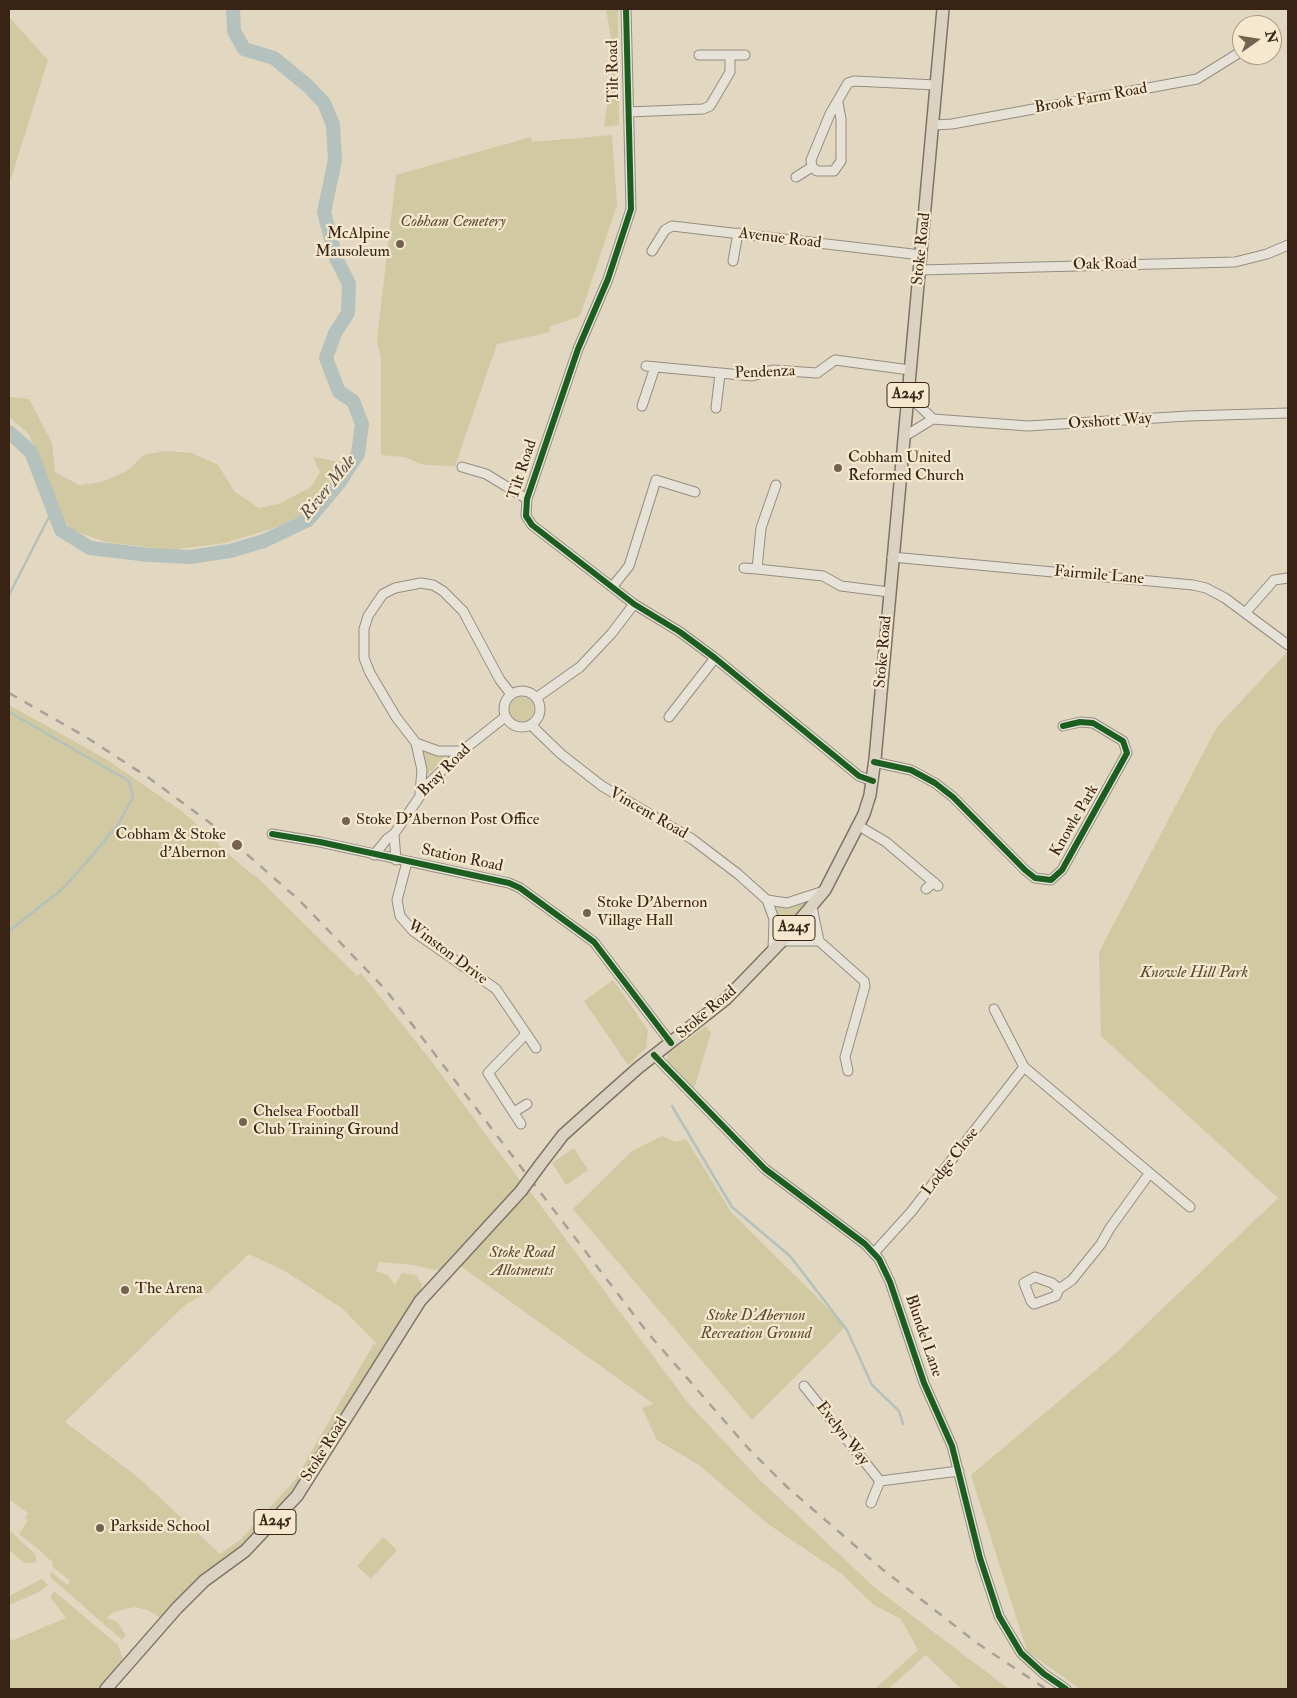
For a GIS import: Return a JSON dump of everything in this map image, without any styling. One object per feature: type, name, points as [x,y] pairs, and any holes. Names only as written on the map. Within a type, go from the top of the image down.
[{"type":"main road","name":"Stoke Road","points":[[106,1689],[177,1608],[204,1582],[244,1551],[297,1496],[420,1301],[521,1191],[563,1135],[654,1055],[726,999],[773,951],[825,890],[859,826],[873,781],[943,9]]},
{"type":"street","name":"Tilt Road","points":[[626,9],[631,209],[608,279],[578,349],[527,499],[525,512],[532,524],[634,604],[680,632],[715,658],[859,776],[873,781]]},
{"type":"street","points":[[699,55],[745,55]]},
{"type":"street","points":[[628,112],[703,109],[710,106],[730,72],[730,56]]},
{"type":"street","name":"Brook Farm Road","points":[[933,124],[952,124],[1197,79],[1232,56]]},
{"type":"street","points":[[838,103],[841,119],[841,161],[834,171],[817,171],[812,167],[811,160],[830,114],[838,103],[844,88],[854,81],[936,85]]},
{"type":"street","points":[[796,176],[812,167]]},
{"type":"street","name":"Avenue Road","points":[[652,251],[665,230],[672,226],[921,255]]},
{"type":"street","points":[[733,261],[738,233]]},
{"type":"street","name":"Oak Road","points":[[920,270],[1235,262],[1267,254],[1288,245]]},
{"type":"street","name":"Pendenza","points":[[642,406],[650,367],[752,376],[773,370],[817,373],[835,360],[910,370]]},
{"type":"street","points":[[716,408],[720,374]]},
{"type":"street","points":[[905,436],[932,419],[908,395]]},
{"type":"street","name":"Oxshott Way","points":[[932,419],[1028,426],[1188,416],[1288,413]]},
{"type":"street","points":[[462,467],[486,474],[527,499]]},
{"type":"street","points":[[613,586],[628,566],[656,480],[695,492]]},
{"type":"street","points":[[757,569],[761,528],[776,485]]},
{"type":"street","name":"Fairmile Lane","points":[[892,557],[1193,585],[1213,592],[1246,612],[1288,645]]},
{"type":"street","points":[[744,568],[823,576],[840,586],[889,592]]},
{"type":"street","points":[[1246,612],[1274,580],[1288,578]]},
{"type":"street","points":[[420,793],[422,770],[416,743],[396,717],[370,673],[364,658],[364,629],[368,616],[383,594],[395,588],[421,583],[433,586],[454,600],[464,611],[500,680],[511,694]]},
{"type":"street","points":[[536,698],[580,667],[602,645],[634,604]]},
{"type":"street","points":[[669,718],[715,658]]},
{"type":"street","points":[[527,692],[536,698],[539,712],[531,725],[526,727],[514,726],[505,717],[505,702],[511,694],[527,692]]},
{"type":"street","name":"Bray Road","points":[[374,855],[387,839],[394,834],[420,793],[462,751],[505,717]]},
{"type":"street","name":"Knowle Park","points":[[874,762],[911,770],[936,783],[953,797],[1025,870],[1035,878],[1051,880],[1062,870],[1127,753],[1123,741],[1093,723],[1080,722],[1063,726]]},
{"type":"street","name":"Vincent Road","points":[[531,725],[561,754],[602,786],[692,839],[738,874],[767,900]]},
{"type":"street","points":[[416,743],[438,751],[462,751]]},
{"type":"street","points":[[859,826],[886,842],[936,884],[926,889]]},
{"type":"street","name":"Station Road","points":[[272,834],[320,842],[508,883],[520,888],[594,942],[671,1043]]},
{"type":"street","points":[[394,834],[396,860]]},
{"type":"street","name":"Winston Drive","points":[[408,862],[397,900],[400,916],[413,931],[496,989],[536,1048]]},
{"type":"street","points":[[773,951],[774,919],[767,900],[787,903],[825,890]]},
{"type":"street","points":[[812,907],[819,941],[864,981],[865,986],[845,1057],[848,1071]]},
{"type":"street","points":[[782,941],[819,941]]},
{"type":"street","points":[[994,1010],[1024,1067],[1190,1207]]},
{"type":"street","points":[[521,1124],[488,1073],[526,1035]]},
{"type":"street","name":"Blundel Lane","points":[[654,1055],[661,1064],[714,1114],[765,1169],[874,1253],[890,1282],[924,1382],[952,1446],[980,1558],[999,1616],[1021,1654],[1044,1674],[1066,1689]]},
{"type":"street","name":"Lodge Close","points":[[874,1253],[911,1212],[1024,1067]]},
{"type":"street","points":[[514,1112],[527,1104]]},
{"type":"street","points":[[1059,1289],[1072,1280],[1093,1256],[1110,1228],[1149,1174]]},
{"type":"street","name":"Evelyn Way","points":[[804,1386],[880,1481]]},
{"type":"street","name":"Evelyn Way","points":[[880,1481],[959,1471]]},
{"type":"street","name":"Evelyn Way","points":[[871,1503],[880,1481]]},
{"type":"green space","points":[[606,9],[618,9],[619,125],[604,127],[614,57]]},
{"type":"green space","points":[[9,17],[48,60],[11,179],[9,179]]},
{"type":"green space","name":"Cobham Cemetery","points":[[612,135],[617,205],[580,316],[549,327],[550,332],[497,344],[455,466],[424,465],[404,457],[381,455],[381,358],[377,340],[396,175],[531,137],[532,142]]},
{"type":"green space","points":[[9,397],[29,399],[52,443],[55,472],[79,485],[102,482],[127,471],[144,455],[165,451],[192,453],[218,465],[235,492],[259,508],[279,504],[311,487],[320,472],[313,457],[346,463],[305,514],[274,528],[225,543],[170,550],[106,542],[74,531],[64,521],[29,434],[9,417]]},
{"type":"green space","name":"Knowle Hill Park","points":[[1288,651],[1288,1689],[1080,1689],[1027,1651],[971,1475],[1115,1354],[1278,1198],[1101,1036],[1099,952],[1217,727]]},
{"type":"green space","points":[[522,697],[527,698],[533,704],[533,714],[527,720],[522,721],[517,720],[511,714],[510,709],[511,704],[517,698]]},
{"type":"green space","name":"Chelsea Football Club Training Ground","points":[[9,705],[106,759],[180,810],[219,846],[255,875],[357,976],[361,973],[432,1062],[521,1182],[441,1269],[434,1270],[414,1265],[379,1262],[376,1271],[388,1275],[395,1285],[402,1273],[416,1275],[422,1285],[420,1293],[295,1494],[273,1520],[161,1618],[148,1610],[134,1607],[113,1612],[107,1618],[117,1622],[126,1635],[122,1640],[50,1577],[51,1572],[67,1585],[70,1581],[52,1566],[53,1563],[37,1548],[19,1534],[28,1520],[25,1518],[28,1513],[10,1500]],"holes":[[[249,1254],[285,1271],[343,1309],[377,1344],[373,1345],[295,1480],[240,1540],[220,1554],[140,1479],[65,1422],[186,1304],[209,1292]]]},
{"type":"green space","points":[[420,749],[448,755],[424,778]]},
{"type":"green space","points":[[812,899],[776,941],[772,905],[792,907]]},
{"type":"green space","points":[[613,980],[648,1030],[646,1048],[628,1065],[584,1001]]},
{"type":"green space","points":[[706,1026],[711,1032],[693,1093],[666,1064],[668,1054]]},
{"type":"green space","name":"Stoke D’Abernon Recreation Ground","points":[[662,1136],[676,1142],[686,1139],[731,1212],[846,1326],[752,1420],[573,1209],[632,1151]]},
{"type":"green space","points":[[574,1148],[588,1170],[566,1185],[552,1163]]},
{"type":"green space","name":"Stoke Road Allotments","points":[[529,1190],[688,1403],[760,1480],[874,1587],[1009,1689],[961,1689],[926,1655],[888,1689],[875,1689],[918,1650],[901,1619],[874,1605],[842,1574],[768,1524],[699,1465],[657,1440],[642,1408],[654,1404],[459,1265]]},
{"type":"green space","points":[[9,1530],[35,1554],[37,1562],[25,1563],[9,1550]]},
{"type":"green space","points":[[383,1537],[397,1550],[371,1579],[357,1566]]},
{"type":"green space","points":[[42,1579],[48,1585],[39,1592],[9,1605],[9,1596]]},
{"type":"green space","points":[[54,1591],[118,1645],[124,1663],[99,1689],[9,1689],[9,1633],[11,1641],[66,1618],[50,1597]]},
{"type":"waterway","name":"River Mole","points":[[9,432],[31,452],[61,530],[90,548],[149,555],[190,557],[230,551],[264,541],[308,520],[339,483],[358,454],[362,424],[353,401],[339,392],[326,358],[335,333],[348,313],[349,284],[336,258],[324,212],[335,160],[333,125],[324,103],[308,86],[274,58],[244,49],[234,31],[233,9]]},
{"type":"waterway","points":[[9,595],[53,509]]},
{"type":"waterway","points":[[9,712],[129,781],[133,797],[119,823],[80,870],[60,891],[9,931]]},
{"type":"waterway","points":[[672,1106],[732,1207],[790,1256],[847,1330],[872,1385],[899,1411],[903,1424]]},
{"type":"railway","points":[[9,693],[86,737],[149,778],[217,828],[299,900],[385,989],[647,1332],[748,1448],[787,1487],[882,1569],[977,1643],[1046,1689]]},
{"type":"cycle path","points":[[626,9],[631,209],[608,279],[578,349],[527,499],[526,516],[532,525],[634,604],[680,632],[715,658],[859,776],[873,781]]},
{"type":"cycle path","points":[[874,762],[911,770],[935,783],[953,797],[1025,870],[1035,878],[1051,880],[1062,870],[1127,753],[1123,741],[1093,723],[1080,722],[1063,726]]},
{"type":"cycle path","points":[[272,834],[320,842],[509,883],[520,888],[594,942],[671,1043]]},
{"type":"cycle path","points":[[654,1055],[765,1169],[865,1244],[879,1259],[890,1282],[924,1383],[952,1446],[980,1558],[999,1616],[1021,1653],[1044,1674],[1066,1689]]},
{"type":"place","name":"McAlpine Mausoleum","points":[[400,244]]},
{"type":"place","name":"Cobham United Reformed Church","points":[[838,468]]},
{"type":"place","name":"Stoke D'Abernon Post Office","points":[[346,821]]},
{"type":"place","name":"Cobham & Stoke d'Abernon","points":[[237,845]]},
{"type":"place","name":"Stoke D'Abernon Village Hall","points":[[587,913]]},
{"type":"place","name":"Chelsea Football Club Training Ground","points":[[243,1122]]},
{"type":"place","name":"The Arena","points":[[125,1290]]},
{"type":"place","name":"Parkside School","points":[[100,1528]]}]
